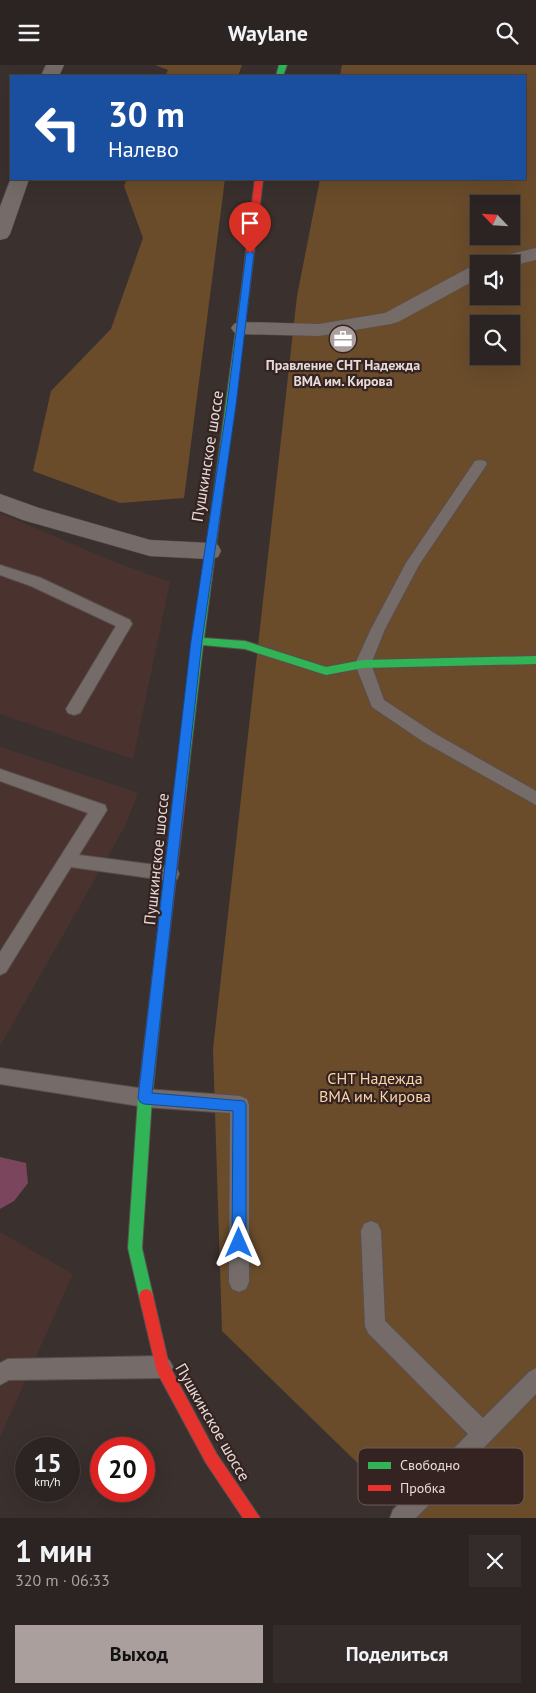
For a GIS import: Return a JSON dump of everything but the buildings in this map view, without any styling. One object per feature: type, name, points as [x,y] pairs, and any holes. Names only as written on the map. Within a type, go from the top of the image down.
[{"type":"main road","name":"Пушкинское шоссе","points":[[252,1518],[211,1458],[162,1367],[135,1247],[144,1098],[197,641],[231,405],[259,180]]},
{"type":"main road","points":[[197,641],[245,645],[326,671],[363,664],[536,660]]},
{"type":"street","points":[[0,233],[20,180]]},
{"type":"street","points":[[520,258],[536,255]]},
{"type":"street","points":[[241,328],[319,330],[391,318],[470,275]]},
{"type":"street","points":[[0,502],[150,548],[209,551]]},
{"type":"lane","points":[[480,464],[413,563],[378,629],[363,664],[377,703],[428,737],[536,799]]},
{"type":"lane","points":[[2,573],[36,582],[125,624],[74,709]]},
{"type":"lane","points":[[0,775],[98,810],[0,967]]},
{"type":"lane","points":[[68,860],[171,875]]},
{"type":"lane","points":[[0,1076],[144,1098],[240,1105],[239,1282]]},
{"type":"lane","points":[[371,1231],[375,1326],[484,1434]]},
{"type":"lane","points":[[0,1374],[8,1370],[162,1367]]},
{"type":"lane","points":[[470,1448],[536,1379]]},
{"type":"lane","points":[[401,1518],[414,1505]]},
{"type":"shaded area","points":[[0,513],[112,561],[170,582],[133,759],[0,714]]},
{"type":"shaded area","points":[[0,747],[138,793],[125,826],[0,1046]]},
{"type":"shaded area","points":[[0,1157],[26,1163],[28,1183],[14,1201],[0,1209]]},
{"type":"shaded area","points":[[0,1232],[73,1274],[0,1437]]},
{"type":"green space","points":[[155,65],[242,65],[238,75],[166,75],[168,70]]},
{"type":"green space","name":"СНТ Надежда ВМА им. Кирова","points":[[342,65],[536,65],[536,1518],[414,1518],[401,1505],[524,1505],[524,1448],[358,1448],[358,1463],[222,1331],[213,1049],[297,296],[320,180],[526,180],[526,75],[340,75]]},
{"type":"green space","points":[[127,180],[225,180],[184,498],[120,503],[33,471],[51,391],[111,329],[143,238],[124,186]]},
{"type":"traffic: fast","points":[[280,75],[283,65]]},
{"type":"traffic: fast","points":[[180,792],[195,665],[246,285]]},
{"type":"traffic: fast","points":[[197,641],[245,645],[326,671],[363,664],[536,660]]},
{"type":"traffic: fast","points":[[146,1296],[135,1248],[145,1098],[159,972]]},
{"type":"traffic: jam","points":[[246,285],[259,180]]},
{"type":"traffic: jam","points":[[159,972],[180,792]]},
{"type":"traffic: jam","points":[[146,1296],[162,1367],[211,1458],[252,1518]]},
{"type":"place","name":"Правление СНТ Надежда ВМА им. Кирова","points":[[343,339]]},
{"type":"route","points":[[239,1243],[240,1105],[144,1098],[197,641],[231,405],[250,253]]}]
